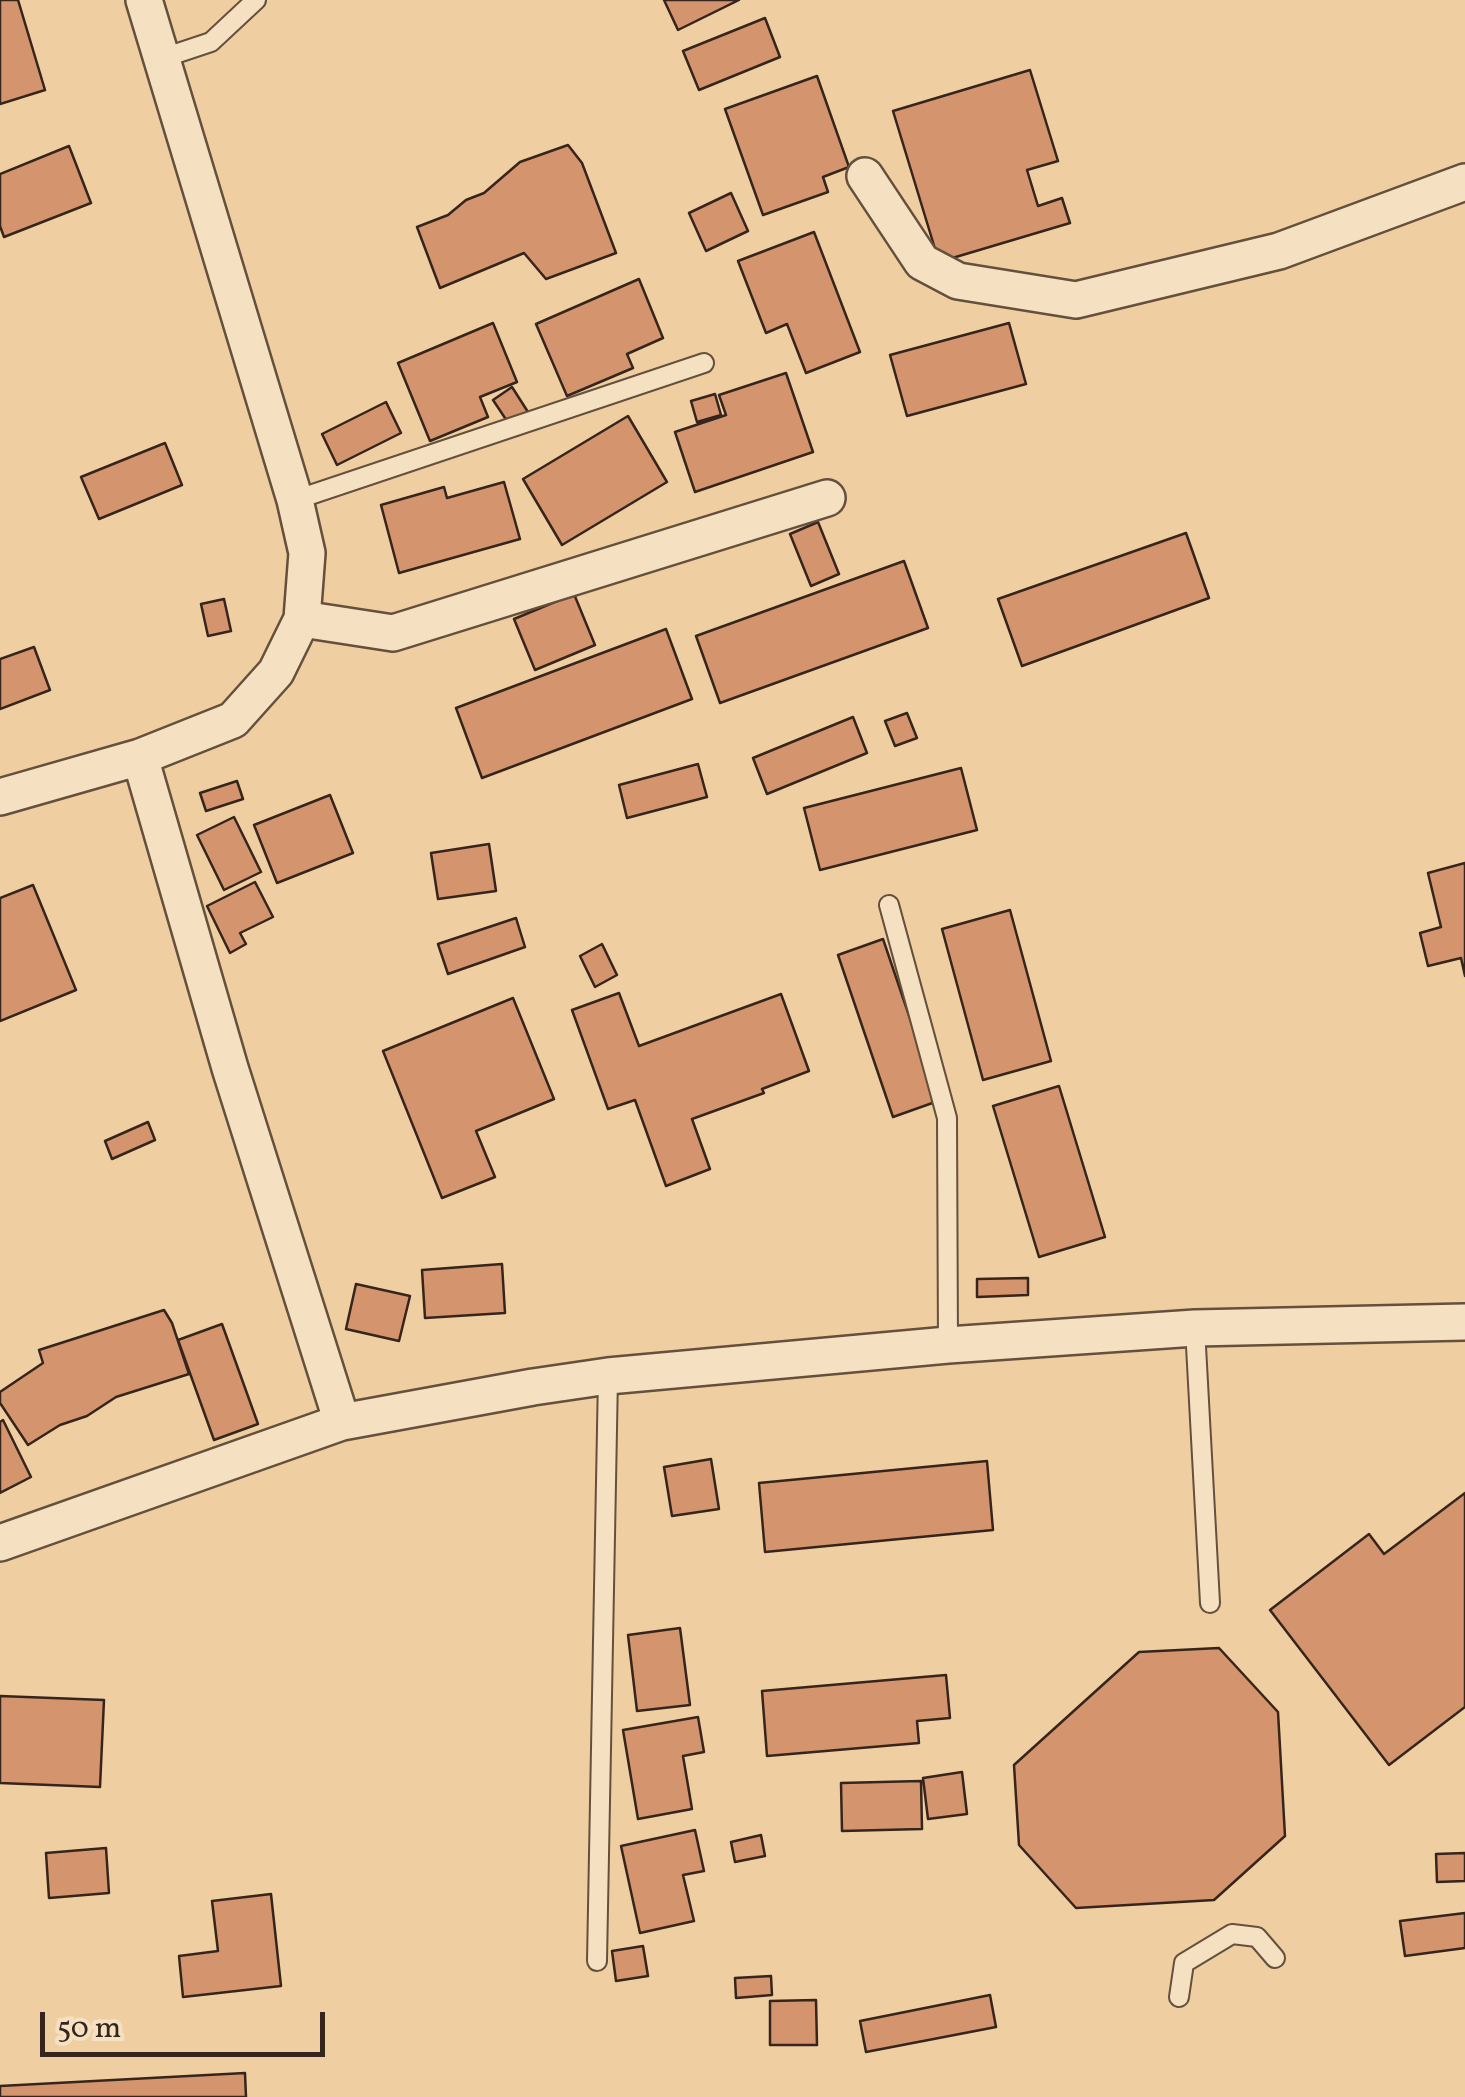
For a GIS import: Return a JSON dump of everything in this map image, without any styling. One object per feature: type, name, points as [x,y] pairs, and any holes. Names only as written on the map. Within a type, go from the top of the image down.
[{"type":"street","points":[[0,797],[140,758],[233,720],[276,672],[302,619],[306,553],[296,500],[144,0]]},
{"type":"street","points":[[865,176],[922,262],[958,281],[1076,300],[1279,251],[1465,182]]},
{"type":"street","points":[[302,619],[393,632],[826,498]]},
{"type":"street","points":[[140,758],[230,1068],[342,1422]]},
{"type":"street","points":[[0,1543],[342,1422],[608,1376],[948,1344],[1195,1328],[1465,1322]]},
{"type":"lane","points":[[163,58],[211,42],[256,0]]},
{"type":"lane","points":[[296,500],[704,363]]},
{"type":"lane","points":[[888,905],[947,1118],[948,1344]]},
{"type":"lane","points":[[1195,1328],[1210,1604]]},
{"type":"lane","points":[[597,1960],[608,1376]]},
{"type":"lane","points":[[1178,1997],[1184,1963],[1232,1934],[1257,1937],[1275,1958]]},
{"type":"building","points":[[0,0],[18,0],[45,90],[0,104]]},
{"type":"building","points":[[664,0],[739,0],[678,30]]},
{"type":"building","points":[[765,18],[780,57],[699,90],[683,51]]},
{"type":"building","points":[[1030,70],[1058,161],[1027,170],[1038,206],[1062,198],[1070,223],[939,262],[893,111]]},
{"type":"building","points":[[817,76],[849,167],[823,177],[828,192],[763,215],[725,109]]},
{"type":"building","points":[[568,145],[582,163],[616,253],[546,279],[524,253],[440,288],[417,227],[448,215],[466,200],[484,193],[520,162]]},
{"type":"building","points":[[69,146],[91,203],[4,237],[0,226],[0,174]]},
{"type":"building","points":[[731,193],[748,231],[706,251],[689,213]]},
{"type":"building","points":[[814,232],[860,352],[806,373],[787,324],[766,333],[738,261]]},
{"type":"building","points":[[639,279],[663,338],[627,354],[633,368],[567,396],[536,324]]},
{"type":"building","points":[[493,323],[517,382],[480,397],[488,417],[430,441],[398,363]]},
{"type":"building","points":[[1009,323],[1026,384],[907,416],[890,355]]},
{"type":"building","points":[[786,373],[813,452],[695,492],[675,432],[726,415],[719,395]]},
{"type":"building","points":[[512,387],[528,412],[509,424],[493,400]]},
{"type":"building","points":[[715,394],[721,415],[697,422],[691,401]]},
{"type":"building","points":[[386,402],[401,433],[337,465],[322,434]]},
{"type":"building","points":[[628,416],[667,482],[562,545],[523,479]]},
{"type":"building","points":[[165,443],[182,485],[99,519],[81,477]]},
{"type":"building","points":[[504,482],[520,539],[399,573],[381,505],[444,487],[447,498]]},
{"type":"building","points":[[818,522],[839,574],[811,586],[790,534]]},
{"type":"building","points":[[1186,533],[1209,598],[1022,666],[998,599]]},
{"type":"building","points":[[904,561],[928,628],[720,703],[696,636]]},
{"type":"building","points":[[574,594],[595,645],[535,670],[514,619]]},
{"type":"building","points":[[224,599],[231,631],[208,636],[201,604]]},
{"type":"building","points":[[666,629],[692,699],[482,778],[456,708]]},
{"type":"building","points":[[34,647],[50,690],[0,709],[0,659]]},
{"type":"building","points":[[907,713],[917,738],[895,746],[885,721]]},
{"type":"building","points":[[853,717],[867,753],[767,794],[753,758]]},
{"type":"building","points":[[698,764],[707,797],[627,818],[619,785]]},
{"type":"building","points":[[961,768],[977,830],[820,870],[804,808]]},
{"type":"building","points":[[237,781],[243,799],[206,811],[200,793]]},
{"type":"building","points":[[330,795],[353,853],[277,883],[254,825]]},
{"type":"building","points":[[234,817],[261,872],[224,890],[197,835]]},
{"type":"building","points":[[489,844],[496,891],[438,899],[431,853]]},
{"type":"building","points":[[1465,863],[1465,976],[1461,958],[1428,966],[1420,933],[1441,927],[1428,873]]},
{"type":"building","points":[[255,882],[273,917],[240,933],[246,944],[230,953],[207,906]]},
{"type":"building","points":[[33,885],[76,990],[0,1021],[0,898]]},
{"type":"building","points":[[1010,910],[1051,1061],[983,1080],[942,929]]},
{"type":"building","points":[[516,918],[525,947],[448,974],[438,944]]},
{"type":"building","points":[[883,939],[938,1101],[893,1117],[838,955]]},
{"type":"building","points":[[602,944],[617,975],[595,987],[580,956]]},
{"type":"building","points":[[619,993],[639,1046],[781,994],[809,1071],[762,1089],[764,1093],[692,1119],[710,1169],[666,1186],[635,1100],[608,1109],[572,1010]]},
{"type":"building","points":[[513,998],[554,1099],[476,1131],[495,1177],[442,1198],[383,1051]]},
{"type":"building","points":[[1059,1086],[1105,1237],[1039,1257],[993,1106]]},
{"type":"building","points":[[148,1122],[155,1140],[112,1159],[105,1141]]},
{"type":"building","points":[[502,1264],[505,1313],[425,1318],[422,1270]]},
{"type":"building","points":[[1028,1278],[1028,1295],[977,1297],[977,1279]]},
{"type":"building","points":[[356,1284],[410,1296],[399,1341],[346,1329]]},
{"type":"building","points":[[164,1310],[189,1374],[116,1397],[28,1445],[0,1403],[0,1392],[43,1363],[39,1350]]},
{"type":"building","points":[[222,1324],[258,1424],[214,1440],[178,1340]]},
{"type":"building","points":[[3,1420],[31,1477],[0,1493],[0,1422]]},
{"type":"building","points":[[711,1459],[719,1509],[672,1516],[664,1467]]},
{"type":"building","points":[[987,1461],[993,1530],[765,1552],[759,1483]]},
{"type":"building","points":[[1465,1493],[1465,1707],[1389,1765],[1270,1610],[1369,1534],[1384,1554]]},
{"type":"building","points":[[680,1628],[690,1705],[637,1711],[628,1635]]},
{"type":"building","points":[[1219,1648],[1278,1712],[1285,1836],[1214,1900],[1076,1908],[1019,1845],[1014,1765],[1139,1652]]},
{"type":"building","points":[[946,1675],[950,1718],[917,1721],[919,1743],[767,1756],[762,1691]]},
{"type":"building","points":[[0,1696],[104,1700],[100,1787],[0,1783]]},
{"type":"building","points":[[698,1717],[704,1752],[683,1756],[692,1809],[638,1819],[623,1730]]},
{"type":"building","points":[[962,1772],[967,1814],[928,1819],[923,1778]]},
{"type":"building","points":[[921,1781],[922,1829],[842,1831],[841,1783]]},
{"type":"building","points":[[695,1830],[704,1871],[683,1875],[694,1921],[640,1933],[621,1846]]},
{"type":"building","points":[[761,1835],[765,1856],[735,1862],[731,1842]]},
{"type":"building","points":[[106,1848],[109,1893],[49,1898],[46,1853]]},
{"type":"building","points":[[1465,1853],[1465,1881],[1437,1882],[1436,1854]]},
{"type":"building","points":[[271,1894],[281,1986],[183,1997],[179,1956],[218,1951],[212,1901]]},
{"type":"building","points":[[1465,1913],[1465,1948],[1405,1956],[1400,1921]]},
{"type":"building","points":[[643,1946],[648,1976],[616,1981],[612,1951]]},
{"type":"building","points":[[771,1976],[772,1995],[736,1998],[735,1978]]},
{"type":"building","points":[[990,1995],[996,2027],[866,2052],[860,2021]]},
{"type":"building","points":[[816,2000],[817,2045],[770,2045],[770,2001]]},
{"type":"building","points":[[245,2073],[246,2097],[0,2097],[0,2086]]}]
